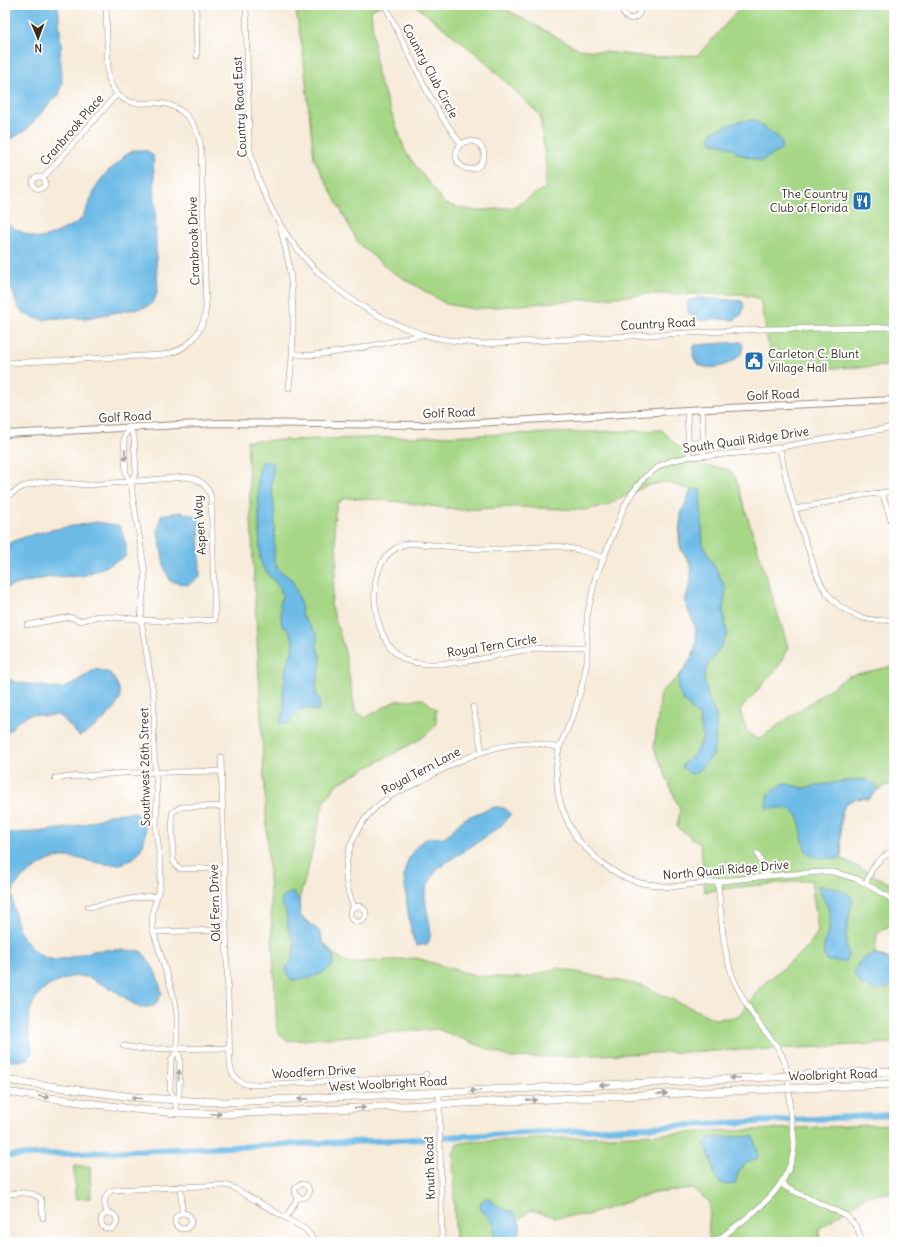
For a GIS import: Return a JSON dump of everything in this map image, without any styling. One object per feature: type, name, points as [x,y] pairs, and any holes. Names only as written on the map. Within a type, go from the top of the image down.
[{"type":"main road","name":"Woolbright Road","points":[[774,1077],[894,1072]]},
{"type":"main road","name":"West Woolbright Road","points":[[5,1080],[115,1095],[175,1100],[244,1102],[774,1077]]},
{"type":"main road","name":"Woolbright Road","points":[[774,1089],[894,1084]]},
{"type":"main road","name":"West Woolbright Road","points":[[5,1092],[112,1107],[177,1113],[247,1114],[774,1089]]},
{"type":"street","points":[[106,5],[108,73],[111,85],[117,94]]},
{"type":"street","points":[[196,5],[197,56]]},
{"type":"street","name":"Country Road East","points":[[246,5],[250,151],[260,183],[280,226]]},
{"type":"street","name":"Country Club Circle","points":[[385,5],[431,97],[442,117],[461,144]]},
{"type":"street","points":[[622,5],[622,13],[630,19],[639,14],[641,5]]},
{"type":"street","name":"Cranbrook Place","points":[[43,178],[117,94]]},
{"type":"street","name":"Cranbrook Drive","points":[[5,363],[166,355],[185,347],[192,341],[201,329],[206,307],[201,148],[198,134],[188,117],[176,108],[158,103],[132,102],[124,100],[117,94]]},
{"type":"street","points":[[466,141],[472,141],[478,143],[482,147],[484,157],[479,167],[468,170],[462,168],[458,164],[456,153],[461,144],[466,141]]},
{"type":"street","points":[[280,226],[289,264],[292,290],[294,353],[289,388]]},
{"type":"street","name":"Country Road","points":[[280,226],[309,264],[336,289],[361,307],[383,319],[423,335],[442,339],[481,344],[764,329],[894,327]]},
{"type":"street","name":"Country Road","points":[[294,353],[298,355],[319,354],[365,347],[423,335]]},
{"type":"street","name":"Golf Road","points":[[5,434],[234,423],[414,425],[461,424],[702,409],[894,400]]},
{"type":"street","points":[[702,409],[704,456]]},
{"type":"street","points":[[687,410],[689,457]]},
{"type":"street","name":"Southwest 26th Street","points":[[129,427],[134,437],[136,473],[131,481]]},
{"type":"street","name":"Southwest 26th Street","points":[[129,427],[124,438],[126,475],[131,481],[145,572],[141,619],[154,699],[156,827],[161,880],[152,919],[154,932],[175,1001],[178,1025],[177,1049],[180,1060],[179,1095],[175,1100]]},
{"type":"street","name":"South Quail Ridge Drive","points":[[586,648],[587,617],[595,579],[618,521],[632,492],[645,477],[662,465],[671,461],[689,457],[753,452],[894,427]]},
{"type":"street","points":[[688,442],[696,443],[703,441]]},
{"type":"street","points":[[780,448],[795,509],[818,577],[824,590],[834,601],[849,612],[862,618],[880,620],[894,619]]},
{"type":"street","name":"Aspen Way","points":[[131,481],[190,477],[202,482],[210,492],[211,497],[215,620],[172,622],[141,619]]},
{"type":"street","points":[[5,498],[22,487],[41,482],[88,486],[131,481]]},
{"type":"street","points":[[795,509],[863,495],[894,491]]},
{"type":"street","points":[[882,492],[891,520],[894,522]]},
{"type":"street","name":"Royal Tern Circle","points":[[586,648],[533,649],[462,663],[425,664],[407,660],[398,655],[391,648],[385,640],[380,627],[376,606],[377,580],[382,562],[387,555],[401,546],[410,543],[478,549],[558,546],[579,550],[604,558]]},
{"type":"street","points":[[27,625],[70,617],[80,621],[98,616],[141,619]]},
{"type":"street","name":"North Quail Ridge Drive","points":[[586,648],[587,661],[580,695],[559,748],[556,768],[562,808],[570,827],[577,839],[601,864],[623,877],[655,886],[679,886],[767,876],[833,872],[866,883],[894,900]]},
{"type":"street","points":[[473,707],[482,752]]},
{"type":"street","name":"Royal Tern Lane","points":[[354,907],[347,882],[347,859],[355,834],[363,821],[388,798],[452,764],[482,752],[522,743],[542,744],[559,748]]},
{"type":"street","name":"Old Fern Drive","points":[[221,757],[230,1048]]},
{"type":"street","points":[[55,778],[108,774],[222,771]]},
{"type":"street","points":[[222,806],[182,807],[174,811],[172,814],[173,860],[180,869],[224,868]]},
{"type":"street","points":[[866,883],[873,866],[884,856],[894,850]]},
{"type":"street","points":[[757,853],[767,876]]},
{"type":"street","points":[[714,1242],[759,1208],[781,1183],[793,1156],[794,1141],[791,1125],[787,1071],[781,1052],[756,1019],[733,978],[725,947],[718,882]]},
{"type":"street","points":[[88,907],[105,905],[138,897],[157,896]]},
{"type":"street","points":[[154,932],[226,930]]},
{"type":"street","points":[[123,1046],[143,1049],[230,1048]]},
{"type":"street","name":"Woodfern Drive","points":[[230,1048],[230,1065],[232,1074],[238,1081],[246,1085],[423,1077],[426,1074]]},
{"type":"street","name":"Southwest 26th Street","points":[[177,1049],[171,1061],[170,1090],[175,1100],[177,1113]]},
{"type":"street","name":"Knuth Road","points":[[439,1093],[442,1242]]},
{"type":"street","points":[[781,1183],[787,1188],[845,1216],[854,1222],[859,1230],[862,1242]]},
{"type":"street","points":[[108,1213],[104,1199],[108,1192],[116,1189],[221,1184],[230,1186],[305,1229],[311,1236],[313,1242]]},
{"type":"street","points":[[181,1186],[182,1213]]},
{"type":"street","points":[[5,1195],[30,1193],[38,1196],[41,1198],[43,1218]]},
{"type":"street","points":[[286,1218],[298,1197]]},
{"type":"street","points":[[645,1242],[650,1240],[654,1242]]},
{"type":"green space","name":"The Country Club of Florida","points":[[295,5],[383,5],[371,10],[377,74],[406,153],[445,204],[476,211],[514,207],[545,188],[546,167],[540,115],[480,57],[415,5],[498,5],[579,49],[650,57],[698,55],[743,5],[894,5],[894,366],[773,370],[760,299],[741,294],[649,294],[474,309],[446,304],[388,269],[358,243],[314,159],[303,53]]},
{"type":"green space","points":[[662,430],[678,446],[701,465],[728,469],[735,476],[788,647],[779,666],[740,710],[747,732],[759,739],[848,676],[894,666],[894,782],[877,790],[869,799],[856,799],[848,802],[843,809],[841,818],[841,858],[894,886],[894,923],[877,933],[875,953],[894,961],[894,1043],[798,1048],[511,1058],[437,1029],[288,1041],[277,1032],[247,441]],"holes":[[[665,482],[691,490],[681,519],[679,541],[681,549],[691,567],[691,580],[686,596],[686,603],[696,629],[697,639],[688,665],[661,692],[654,748],[680,810],[677,827],[701,845],[705,892],[811,880],[818,932],[805,950],[761,986],[738,1017],[715,1019],[643,986],[557,968],[525,978],[476,976],[417,958],[348,963],[332,953],[323,942],[318,930],[301,917],[299,911],[299,899],[307,873],[324,801],[337,784],[422,738],[436,725],[436,709],[423,699],[395,701],[365,718],[355,710],[345,652],[331,605],[337,559],[334,521],[337,503],[346,498],[384,500],[462,510],[515,507],[585,510],[605,506],[646,486]]]},
{"type":"green space","points":[[894,1124],[894,1192],[866,1196],[819,1229],[820,1242],[708,1242],[710,1202],[692,1189],[654,1193],[588,1215],[554,1217],[531,1210],[518,1220],[520,1225],[519,1242],[455,1242],[453,1154],[458,1144],[466,1142]]},
{"type":"green space","points":[[74,1166],[90,1166],[91,1198],[75,1199]]},
{"type":"water","points":[[5,5],[58,5],[62,47],[60,49],[62,82],[59,95],[27,129],[5,143]]},
{"type":"water","points":[[754,120],[779,138],[782,143],[781,150],[761,161],[736,153],[735,150],[723,144],[712,143],[710,137],[713,131],[740,121]]},
{"type":"water","points":[[135,150],[147,151],[153,155],[158,285],[157,293],[153,302],[146,307],[86,318],[54,318],[44,320],[29,316],[22,312],[18,307],[13,292],[5,278],[5,221],[15,229],[33,237],[41,238],[50,236],[75,224],[82,218],[97,185],[107,172],[120,162],[124,156]]},
{"type":"water","points":[[699,298],[742,301],[744,304],[742,314],[734,320],[716,319],[703,321],[693,318],[688,312],[688,301]]},
{"type":"water","points":[[741,342],[743,345],[741,354],[726,364],[707,367],[697,363],[694,358],[693,348],[695,345]]},
{"type":"water","points":[[266,461],[274,464],[271,484],[275,519],[274,560],[278,569],[291,579],[295,586],[302,609],[301,613],[307,623],[317,634],[317,648],[321,663],[316,687],[316,694],[319,699],[320,708],[316,711],[307,708],[299,710],[290,722],[284,724],[280,722],[284,710],[283,695],[285,673],[287,663],[292,652],[293,639],[287,628],[282,626],[280,604],[282,596],[280,588],[263,568],[260,559],[258,476],[262,462]]},
{"type":"water","points":[[700,489],[703,545],[726,588],[723,610],[727,634],[708,665],[704,676],[708,697],[716,716],[716,735],[713,755],[696,774],[691,774],[682,766],[694,755],[703,738],[699,717],[683,700],[678,690],[679,677],[694,654],[696,644],[696,629],[686,604],[686,598],[692,579],[690,562],[682,551],[680,543],[680,526],[681,514],[691,490]]},
{"type":"water","points":[[180,512],[199,517],[200,577],[188,585],[170,581],[165,569],[158,532],[161,515]]},
{"type":"water","points":[[97,522],[120,526],[126,545],[126,556],[83,576],[50,577],[14,585],[5,589],[5,545],[39,533]]},
{"type":"water","points":[[95,669],[110,673],[120,693],[119,701],[115,707],[97,725],[79,736],[62,717],[56,715],[46,716],[31,714],[19,720],[5,735],[5,676],[15,682],[61,689],[71,685]]},
{"type":"water","points":[[865,779],[876,785],[877,790],[869,799],[856,799],[848,802],[843,809],[840,828],[841,858],[813,857],[806,850],[803,844],[800,823],[794,812],[783,808],[766,809],[768,794],[784,783],[804,788]]},
{"type":"water","points":[[495,807],[508,810],[510,814],[507,820],[490,834],[445,863],[438,869],[431,879],[425,896],[430,926],[430,939],[427,944],[417,946],[412,934],[408,914],[404,878],[408,861],[414,849],[424,840],[445,836],[467,818]]},
{"type":"water","points":[[135,812],[143,821],[145,826],[145,836],[142,847],[132,859],[125,863],[109,864],[67,857],[52,859],[35,868],[20,880],[13,891],[13,902],[19,930],[30,946],[41,955],[53,959],[99,950],[141,951],[155,971],[162,994],[154,1006],[141,1008],[117,992],[88,977],[73,976],[50,985],[41,992],[34,1001],[29,1014],[28,1026],[32,1053],[28,1059],[13,1061],[5,1060],[5,833],[38,832],[66,828],[85,824],[112,814]]},
{"type":"water","points":[[818,886],[832,887],[846,892],[853,899],[848,920],[846,941],[848,957],[845,962],[827,961],[825,956],[824,946],[830,917],[828,908]]},
{"type":"water","points":[[289,893],[294,893],[299,899],[300,916],[318,930],[324,945],[331,952],[333,957],[332,966],[328,969],[318,975],[300,980],[290,979],[286,969],[293,957],[294,943],[288,928],[286,912],[281,905],[283,897]]},
{"type":"water","points":[[875,954],[894,961],[894,985],[886,989],[878,990],[861,985],[854,974],[857,966],[863,958]]},
{"type":"water","points":[[753,1136],[758,1153],[757,1159],[742,1167],[738,1173],[736,1183],[729,1185],[724,1184],[715,1178],[712,1161],[704,1143],[709,1138]]},
{"type":"water","points":[[485,1198],[491,1199],[499,1206],[515,1213],[520,1225],[519,1242],[493,1242],[495,1226],[485,1213],[480,1210],[481,1202]]},
{"type":"waterway","points":[[444,1137],[894,1115]]},
{"type":"waterway","points":[[5,1156],[425,1139]]},
{"type":"place","name":"The Country Club of Florida","points":[[862,201]]},
{"type":"place","name":"Carleton C. Blunt Village Hall","points":[[754,361]]}]
